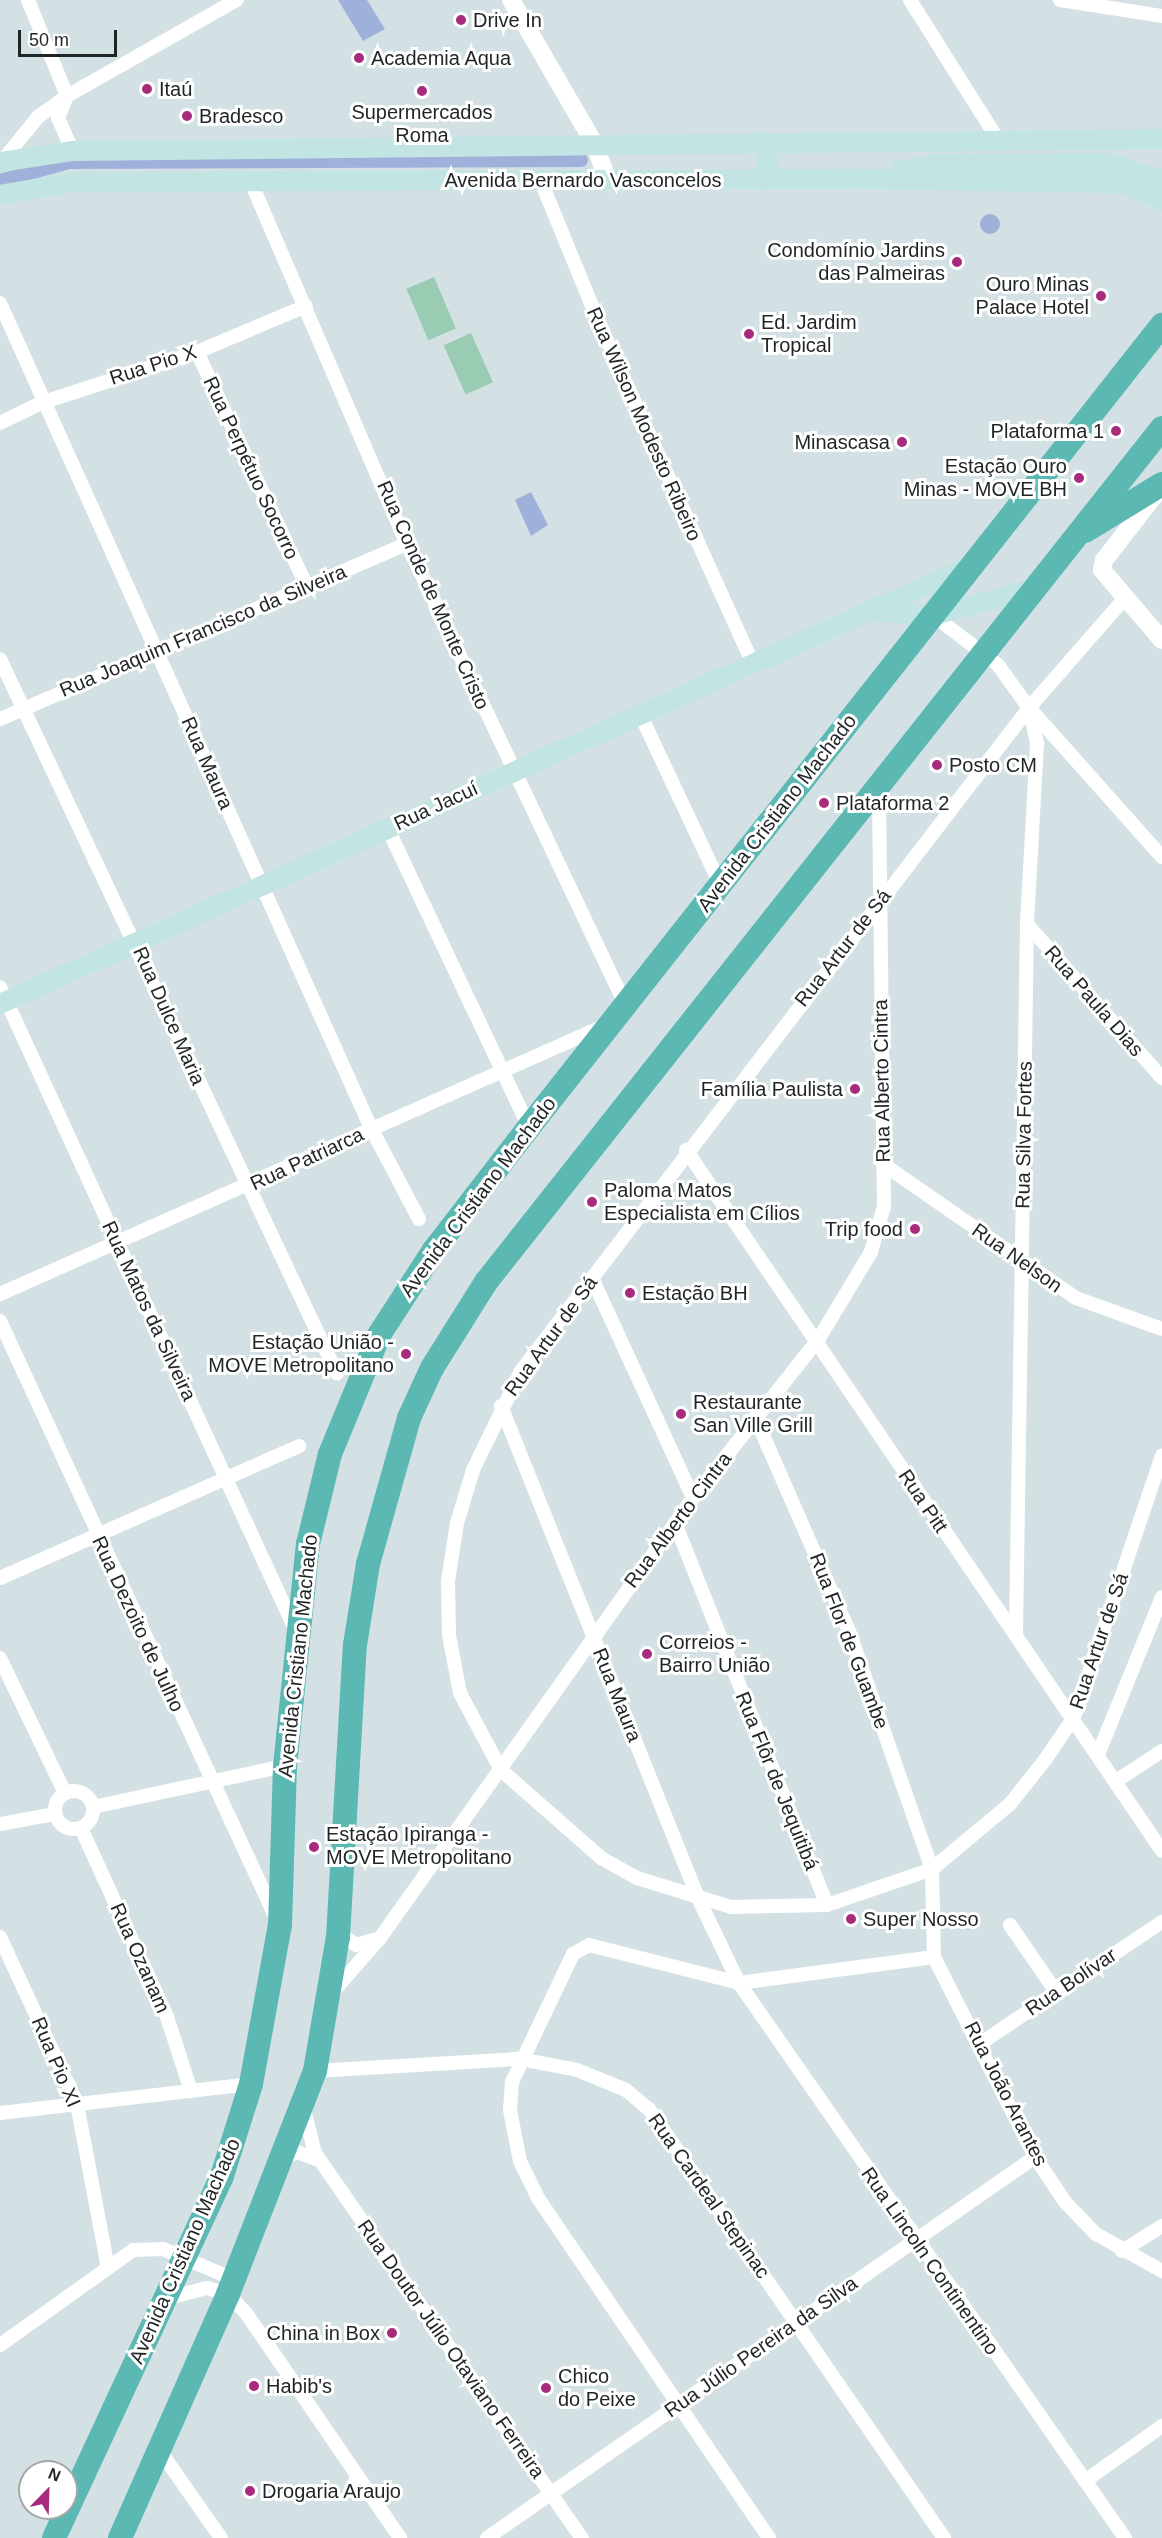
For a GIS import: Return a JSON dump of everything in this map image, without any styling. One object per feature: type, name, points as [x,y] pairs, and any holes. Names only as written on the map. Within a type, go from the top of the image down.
[{"type":"highway","name":"Avenida Cristiano Machado","points":[[54,2538],[186,2259],[222,2176],[251,2084],[280,1925],[285,1766],[298,1635],[318,1499],[356,1383],[407,1287],[720,884],[1162,325]]},
{"type":"highway","points":[[120,2538],[160,2451],[304,2110],[315,2071],[332,1993],[338,1932],[355,1645],[368,1564],[409,1418],[432,1368],[486,1282],[1162,428]]},
{"type":"highway","points":[[1075,537],[1162,485]]},
{"type":"main road","name":"Avenida Bernardo Vasconcelos","points":[[1,161],[73,151],[594,143],[999,143],[1162,139]]},
{"type":"main road","points":[[763,142],[768,161],[764,180]]},
{"type":"main road","points":[[859,179],[937,164],[1010,162],[1108,163],[1162,180]]},
{"type":"main road","name":"Avenida Bernardo Vasconcelos","points":[[0,195],[74,182],[859,179],[1122,183],[1162,200]]},
{"type":"main road","name":"Rua Jacuí","points":[[2,997],[136,942],[513,771],[754,667],[972,565]]},
{"type":"main road","name":"Rua Jacuí","points":[[874,612],[933,615],[1035,589]]},
{"type":"street","points":[[28,0],[67,96],[58,118],[73,151]]},
{"type":"street","points":[[1,161],[38,117],[67,96],[237,0]]},
{"type":"street","points":[[511,0],[594,143],[608,181]]},
{"type":"street","points":[[910,0],[999,143]]},
{"type":"street","points":[[1060,0],[1162,16]]},
{"type":"street","name":"Rua Wilson Modesto Ribeiro","points":[[540,179],[599,323],[754,667]]},
{"type":"street","name":"Rua Conde de Monte Cristo","points":[[250,180],[407,544],[513,771],[620,1014]]},
{"type":"street","name":"Rua Maura","points":[[0,303],[41,403],[157,650],[371,1128],[419,1219]]},
{"type":"street","name":"Rua Pio X","points":[[0,423],[41,403],[197,352],[306,306]]},
{"type":"street","name":"Rua Perpétuo Socorro","points":[[197,352],[306,585]]},
{"type":"street","points":[[1162,485],[1104,560],[1102,570],[1124,599],[1162,640]]},
{"type":"street","name":"Rua Joaquim Francisco da Silveira","points":[[0,719],[306,585],[407,544]]},
{"type":"street","name":"Rua Artur de Sá","points":[[1124,599],[1029,708],[686,1150],[501,1406],[473,1470],[448,1581],[449,1635],[460,1693],[501,1770],[601,1858],[637,1878],[699,1900],[765,1911],[827,1905],[932,1869],[1010,1804],[1074,1717],[1162,1455]]},
{"type":"street","points":[[933,615],[984,650]]},
{"type":"street","name":"Rua Silva Fortes","points":[[984,650],[1029,708],[1037,744],[1027,924],[1016,1636]]},
{"type":"street","name":"Rua Dulce Maria","points":[[0,658],[136,942],[247,1187],[337,1374]]},
{"type":"street","points":[[1029,708],[1162,857]]},
{"type":"street","points":[[641,716],[720,884]]},
{"type":"street","name":"Rua Alberto Cintra","points":[[332,1993],[380,1938],[675,1522],[755,1417],[818,1340],[871,1252],[884,1206],[879,783]]},
{"type":"street","points":[[388,829],[529,1128]]},
{"type":"street","name":"Rua Paula Dias","points":[[1027,924],[1162,1078]]},
{"type":"street","name":"Rua Matos da Silveira","points":[[2,997],[298,1635]]},
{"type":"street","name":"Rua Patriarca","points":[[0,1294],[247,1187],[371,1128],[503,1071],[620,1014]]},
{"type":"street","name":"Rua Pitt","points":[[686,1150],[818,1340],[1016,1636],[1099,1752],[1162,1851]]},
{"type":"street","name":"Rua Nelson","points":[[883,1164],[1022,1263],[1107,1314],[1162,1329]]},
{"type":"street","points":[[592,1278],[693,1498]]},
{"type":"street","name":"Rua Dezoito de Julho","points":[[0,1321],[210,1782],[280,1925]]},
{"type":"street","name":"Rua Maura","points":[[501,1406],[699,1900],[739,1983]]},
{"type":"street","name":"Rua Flor de Guambe","points":[[755,1417],[849,1631],[932,1869]]},
{"type":"street","points":[[0,1578],[299,1446]]},
{"type":"street","name":"Rua Flôr de Jequitibá","points":[[675,1522],[827,1905]]},
{"type":"street","points":[[1099,1752],[1162,1597]]},
{"type":"street","points":[[0,1658],[65,1793]]},
{"type":"street","points":[[1116,1781],[1162,1751]]},
{"type":"street","points":[[93,1807],[285,1766]]},
{"type":"street","points":[[55,1814],[68,1829],[81,1828],[91,1820],[93,1807],[83,1793],[65,1793]]},
{"type":"street","points":[[55,1814],[65,1793]]},
{"type":"street","points":[[0,1824],[55,1814]]},
{"type":"street","name":"Rua Ozanam","points":[[81,1828],[167,2017],[191,2091]]},
{"type":"street","name":"Rua João Arantes","points":[[932,1869],[934,1957],[981,2043],[1035,2157],[1065,2202],[1122,2251],[1162,2271]]},
{"type":"street","name":"Rua Bolívar","points":[[981,2043],[1162,1922]]},
{"type":"street","points":[[1010,1925],[1056,1992]]},
{"type":"street","points":[[338,1932],[356,1945],[380,1938]]},
{"type":"street","name":"Rua Pio XI","points":[[0,1937],[77,2104],[107,2263]]},
{"type":"street","points":[[769,2538],[537,2196],[520,2161],[510,2110],[520,2059],[573,1954],[600,1945],[739,1983],[934,1957]]},
{"type":"street","name":"Rua Lincoln Continentino","points":[[739,1983],[913,2239],[1125,2538]]},
{"type":"street","name":"Rua Cardeal Stepinac","points":[[315,2071],[520,2059],[604,2079],[649,2109],[944,2538]]},
{"type":"street","points":[[0,2113],[251,2084]]},
{"type":"street","name":"Rua Doutor Júlio Otaviano Ferreira","points":[[304,2110],[320,2160],[582,2538]]},
{"type":"street","points":[[283,2159],[297,2152],[320,2160]]},
{"type":"street","name":"Rua Júlio Pereira da Silva","points":[[486,2538],[913,2239],[1035,2157]]},
{"type":"street","points":[[1122,2251],[1162,2226]]},
{"type":"street","points":[[0,2345],[107,2263],[147,2247],[186,2259],[230,2287],[400,2538]]},
{"type":"street","points":[[168,2298],[207,2288],[230,2287]]},
{"type":"street","points":[[1085,2481],[1162,2426]]},
{"type":"street","points":[[160,2451],[221,2538]]},
{"type":"street","points":[[148,2478],[178,2475]]},
{"type":"green space","points":[[434,277],[456,329],[428,340],[406,289]]},
{"type":"green space","points":[[471,333],[493,382],[466,395],[444,345]]},
{"type":"water","points":[[338,0],[367,0],[385,29],[363,41]]},
{"type":"water","points":[[990,214],[997,217],[1000,224],[997,231],[990,234],[983,231],[980,224],[983,217]]},
{"type":"water","points":[[531,492],[548,525],[531,536],[515,500]]},
{"type":"waterway","points":[[0,181],[69,162],[581,160]]},
{"type":"place","name":"Drive In","points":[[461,20]]},
{"type":"place","name":"Academia Aqua","points":[[359,58]]},
{"type":"place","name":"Itaú","points":[[147,89]]},
{"type":"place","name":"Supermercados Roma","points":[[422,91]]},
{"type":"place","name":"Bradesco","points":[[187,116]]},
{"type":"place","name":"Condomínio Jardins das Palmeiras","points":[[957,262]]},
{"type":"place","name":"Ouro Minas Palace Hotel","points":[[1101,296]]},
{"type":"place","name":"Ed. Jardim Tropical","points":[[749,334]]},
{"type":"place","name":"Plataforma 1","points":[[1116,431]]},
{"type":"place","name":"Minascasa","points":[[902,442]]},
{"type":"place","name":"Estação Ouro Minas - MOVE BH","points":[[1079,478]]},
{"type":"place","name":"Posto CM","points":[[937,765]]},
{"type":"place","name":"Plataforma 2","points":[[824,803]]},
{"type":"place","name":"Família Paulista","points":[[855,1089]]},
{"type":"place","name":"Paloma Matos Especialista em Cílios","points":[[592,1202]]},
{"type":"place","name":"Trip food","points":[[915,1229]]},
{"type":"place","name":"Estação BH","points":[[630,1293]]},
{"type":"place","name":"Estação União - MOVE Metropolitano","points":[[406,1354]]},
{"type":"place","name":"Restaurante San Ville Grill","points":[[681,1414]]},
{"type":"place","name":"Correios - Bairro União","points":[[647,1654]]},
{"type":"place","name":"Estação Ipiranga - MOVE Metropolitano","points":[[314,1847]]},
{"type":"place","name":"Super Nosso","points":[[851,1919]]},
{"type":"place","name":"China in Box","points":[[392,2333]]},
{"type":"place","name":"Habib's","points":[[254,2386]]},
{"type":"place","name":"Chico do Peixe","points":[[546,2388]]},
{"type":"place","name":"Drogaria Araujo","points":[[250,2491]]}]
